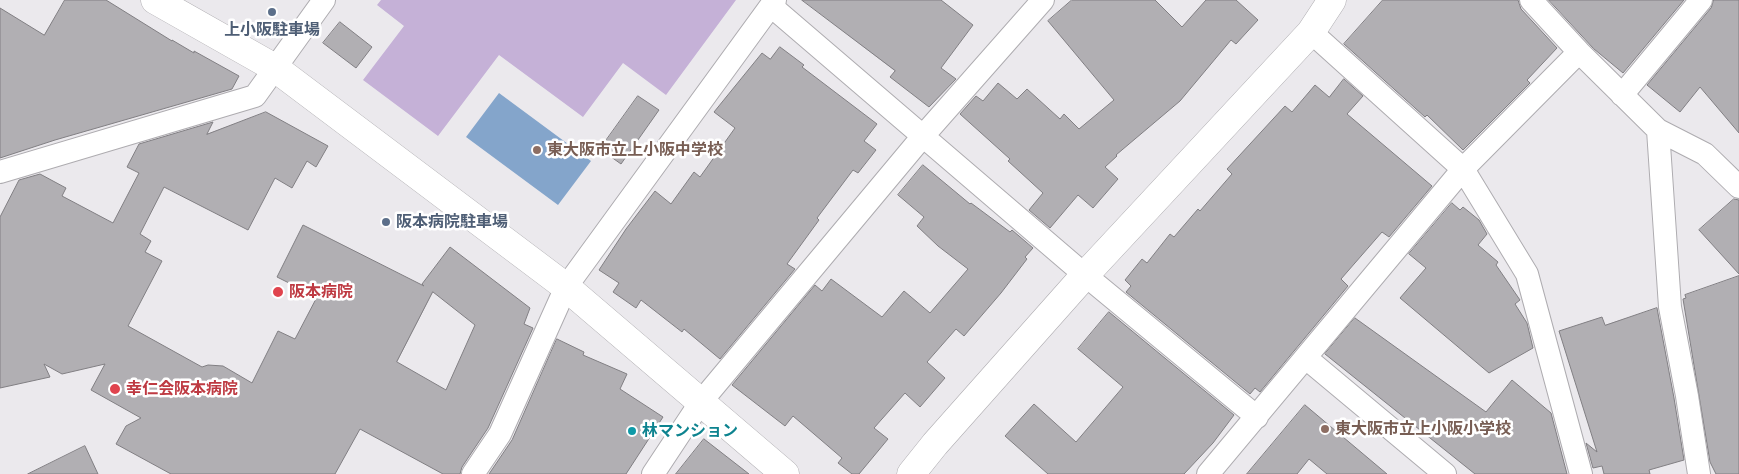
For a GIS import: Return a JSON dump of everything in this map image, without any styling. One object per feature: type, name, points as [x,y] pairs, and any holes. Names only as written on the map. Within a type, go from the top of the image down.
[{"type":"street","points":[[155,0],[275,68],[566,287],[785,474]]},
{"type":"street","points":[[0,172],[255,96],[324,0]]},
{"type":"street","points":[[653,474],[700,403],[923,136],[1043,0]]},
{"type":"street","points":[[911,474],[935,444],[1086,275],[1311,32],[1332,0]]},
{"type":"street","points":[[1531,0],[1579,52],[1658,130],[1705,154],[1739,187]]},
{"type":"street","points":[[1622,95],[1701,0]]},
{"type":"street","points":[[473,474],[500,434],[566,287],[773,3],[923,136],[1256,417]]},
{"type":"street","points":[[1311,32],[1463,169],[1527,274],[1581,474]]},
{"type":"street","points":[[1208,474],[1463,169],[1579,52]]},
{"type":"street","points":[[1658,130],[1670,307],[1687,396],[1699,474]]},
{"type":"street","points":[[1306,358],[1445,474]]},
{"type":"shaded area","points":[[381,0],[736,0],[666,95],[623,63],[583,117],[499,55],[438,136],[363,80],[404,26],[377,5]]},
{"type":"water","points":[[499,93],[591,161],[558,205],[466,137]]},
{"type":"building","points":[[65,0],[106,0],[172,41],[239,76],[232,89],[55,140],[0,158],[0,8],[44,35]]},
{"type":"building","points":[[802,0],[941,0],[973,25],[941,68],[956,79],[929,107],[890,77],[895,71]]},
{"type":"building","points":[[1072,0],[1155,0],[1182,27],[1206,0],[1236,0],[1258,20],[1236,44],[1231,40],[1180,101],[1116,155],[1105,167],[1118,179],[1093,208],[1078,195],[1050,228],[1029,210],[1043,193],[1008,161],[1010,159],[960,114],[976,96],[983,101],[998,83],[1017,99],[1027,89],[1060,119],[1064,114],[1079,129],[1114,100],[1048,21]]},
{"type":"building","points":[[1383,0],[1518,0],[1521,9],[1557,48],[1527,80],[1530,83],[1463,150],[1427,115],[1425,117],[1344,44]]},
{"type":"building","points":[[1549,0],[1684,0],[1623,73],[1594,49]]},
{"type":"building","points":[[1714,0],[1739,0],[1739,133],[1700,87],[1680,112],[1647,85],[1711,8]]},
{"type":"building","points":[[340,22],[372,47],[356,68],[323,43]]},
{"type":"building","points":[[780,47],[804,65],[802,67],[877,124],[864,141],[876,150],[858,173],[853,170],[817,218],[819,220],[787,264],[795,269],[720,359],[684,329],[682,332],[641,300],[636,308],[613,292],[619,283],[599,270],[626,229],[655,191],[671,204],[694,172],[700,177],[735,128],[714,112],[762,53],[770,59]]},
{"type":"building","points":[[1344,79],[1363,96],[1347,114],[1432,186],[1389,237],[1382,232],[1341,279],[1348,286],[1260,392],[1255,388],[1250,394],[1126,292],[1131,286],[1125,280],[1142,259],[1147,263],[1170,234],[1174,237],[1198,209],[1200,211],[1232,174],[1227,169],[1285,106],[1292,112],[1315,85],[1329,97]]},
{"type":"building","points":[[638,96],[659,110],[621,164],[600,149]]},
{"type":"building","name":"阪本病院","points":[[266,112],[328,146],[316,167],[307,161],[292,188],[275,178],[248,230],[164,187],[140,234],[151,241],[145,252],[162,261],[128,326],[202,367],[208,365],[223,366],[252,383],[278,331],[295,339],[317,297],[277,277],[303,225],[424,286],[422,284],[450,247],[530,308],[524,324],[533,328],[488,428],[462,467],[460,474],[443,474],[360,429],[335,474],[171,474],[116,444],[126,426],[141,418],[91,390],[105,364],[62,374],[44,364],[50,377],[0,388],[0,217],[19,180],[40,174],[66,188],[62,196],[113,223],[139,173],[127,167],[139,144],[213,122],[207,134]],"holes":[[[433,292],[475,325],[446,390],[397,362]]]},
{"type":"building","points":[[923,165],[970,204],[1010,232],[1012,230],[1033,248],[1001,293],[964,336],[956,329],[927,362],[945,378],[920,407],[905,393],[874,428],[888,439],[859,474],[852,474],[838,463],[842,458],[793,416],[785,426],[732,385],[815,285],[822,291],[831,279],[882,317],[904,291],[930,313],[968,269],[938,246],[917,226],[924,217],[898,195]]},
{"type":"building","points":[[1734,199],[1739,200],[1739,274],[1699,230]]},
{"type":"building","points":[[1452,203],[1460,210],[1463,207],[1479,220],[1487,234],[1478,245],[1498,262],[1496,265],[1520,300],[1515,304],[1527,323],[1533,348],[1489,373],[1400,298],[1426,268],[1409,254]]},
{"type":"building","points":[[1739,276],[1739,474],[1716,474],[1710,462],[1683,299],[1686,298],[1685,295]]},
{"type":"building","points":[[1657,308],[1684,460],[1649,470],[1650,474],[1604,474],[1602,466],[1593,468],[1586,443],[1597,452],[1559,331],[1602,317],[1605,325]]},
{"type":"building","points":[[1109,312],[1234,415],[1213,443],[1184,474],[1048,474],[1005,436],[1034,404],[1076,442],[1123,387],[1078,349]]},
{"type":"building","points":[[1355,318],[1486,412],[1512,380],[1551,413],[1567,474],[1475,474],[1325,354]]},
{"type":"building","points":[[557,339],[584,352],[583,355],[627,374],[620,389],[663,417],[626,474],[489,474],[512,440]]},
{"type":"building","points":[[1305,405],[1387,474],[1327,474],[1309,459],[1297,474],[1247,474]]},
{"type":"building","points":[[704,439],[749,474],[676,474]]},
{"type":"building","points":[[85,446],[98,474],[28,474]]},
{"type":"place","name":"上小阪駐車場","points":[[272,12]]},
{"type":"place","name":"東大阪市立上小阪中学校","points":[[537,150]]},
{"type":"place","name":"阪本病院駐車場","points":[[386,222]]},
{"type":"place","name":"阪本病院","points":[[278,292]]},
{"type":"place","name":"幸仁会阪本病院","points":[[115,389]]},
{"type":"place","name":"東大阪市立上小阪小学校","points":[[1325,429]]},
{"type":"place","name":"林マンション","points":[[632,431]]}]
